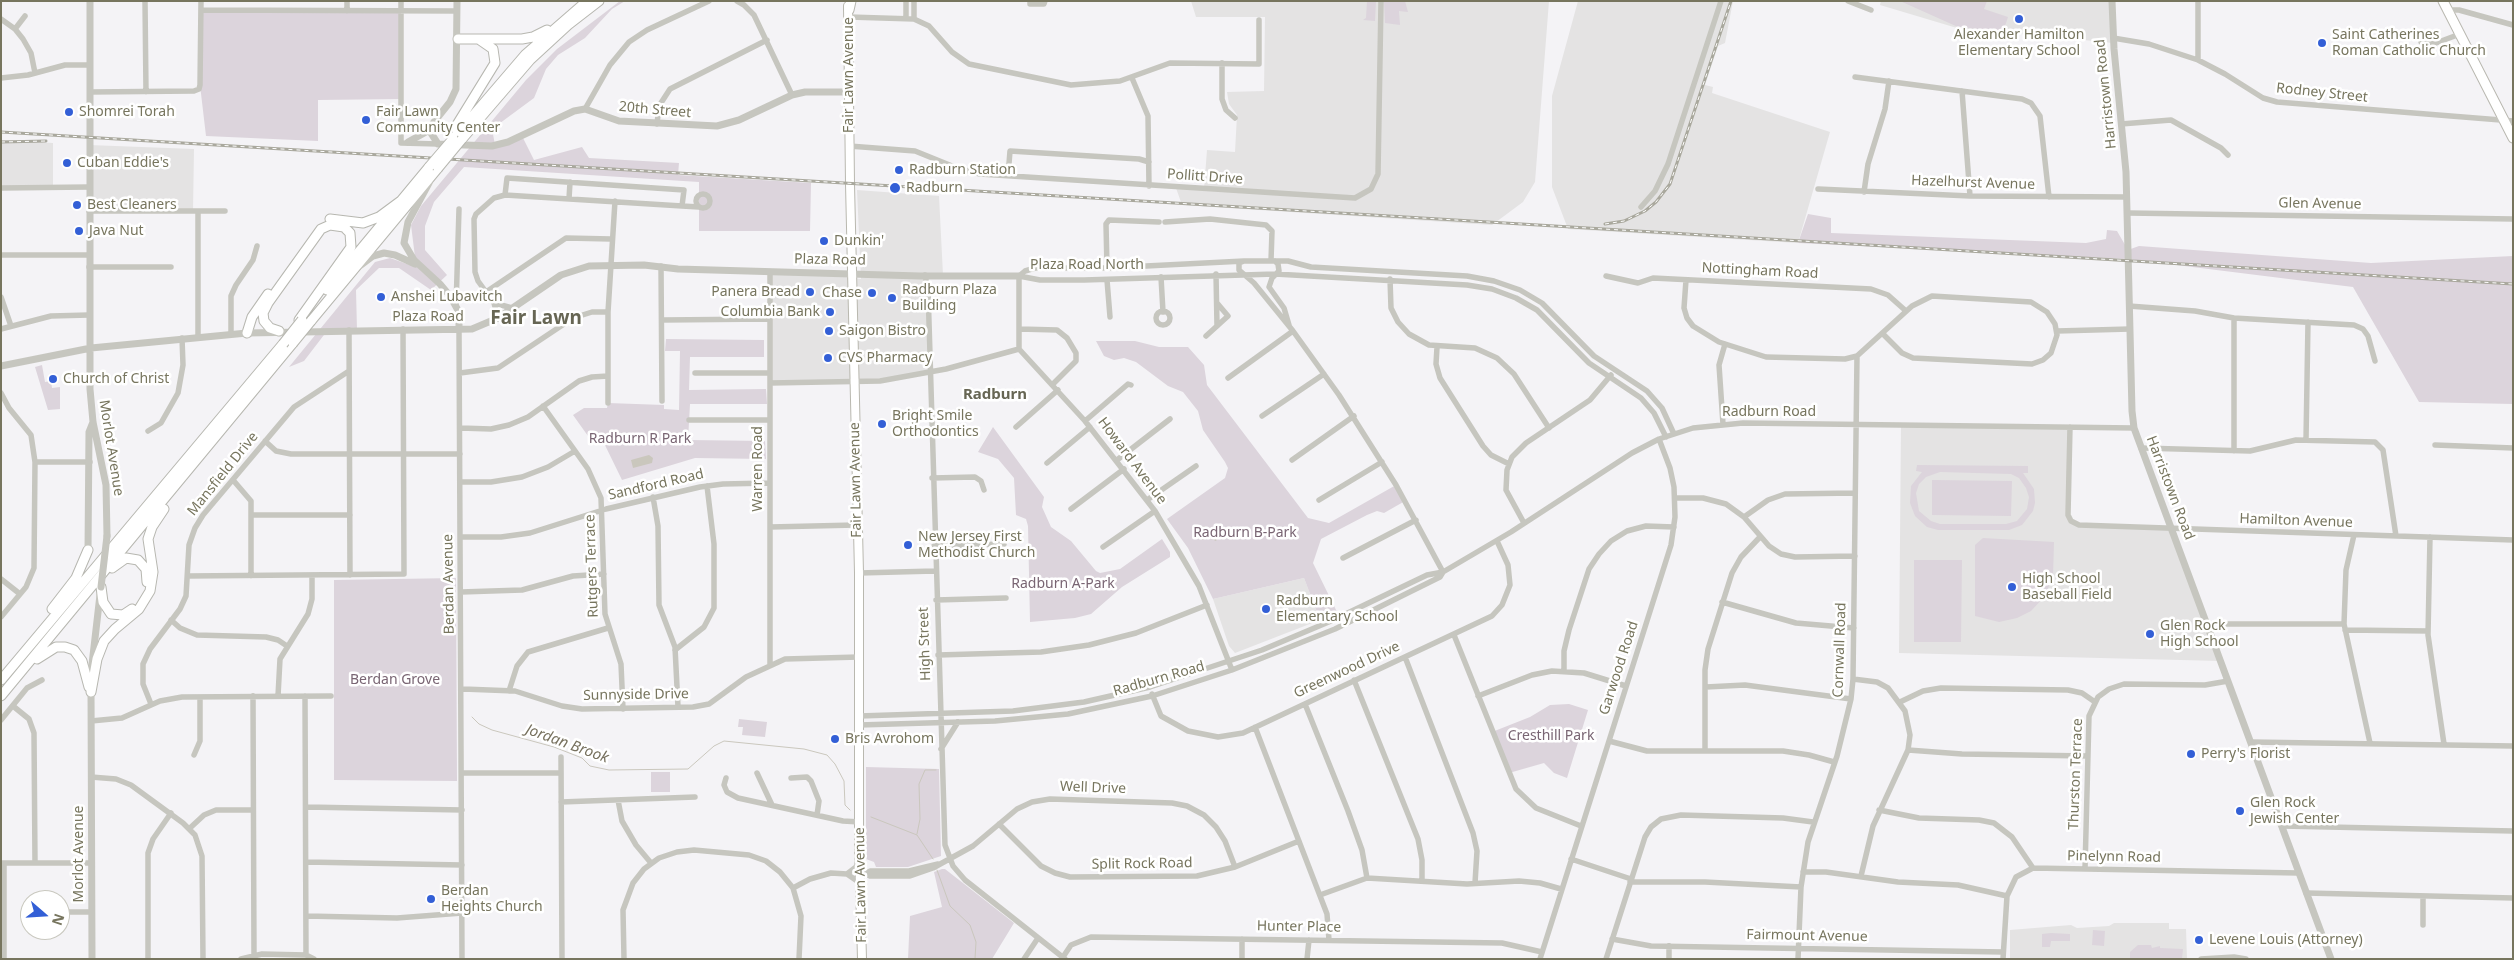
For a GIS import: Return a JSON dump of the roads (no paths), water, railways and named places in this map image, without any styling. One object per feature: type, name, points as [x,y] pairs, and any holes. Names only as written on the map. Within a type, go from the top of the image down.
[{"type":"main road","points":[[458,38],[533,36],[546,31],[587,1]]},
{"type":"main road","points":[[304,321],[402,200],[433,168],[441,146],[455,138],[530,60],[568,25],[599,1]]},
{"type":"main road","points":[[2443,1],[2508,120],[2513,138]]},
{"type":"main road","name":"Fair Lawn Avenue","points":[[849,7],[849,146],[855,383],[856,526],[859,573],[860,864],[863,874],[860,883],[862,959]]},
{"type":"main road","points":[[1,680],[283,344],[350,273],[455,138],[525,55],[578,8]]},
{"type":"main road","points":[[455,138],[494,63],[494,54],[490,45],[472,38]]},
{"type":"main road","points":[[247,333],[254,313],[318,225],[335,219],[357,224],[368,222],[402,200]]},
{"type":"main road","points":[[91,692],[97,659],[104,641],[139,609],[150,591],[153,572],[148,539],[155,521],[293,343],[304,321],[351,247],[350,233],[344,227],[335,225],[321,230],[268,303],[263,313],[264,321],[270,328],[279,331]]},
{"type":"main road","points":[[1,696],[293,343]]},
{"type":"main road","points":[[1,675],[71,585],[88,550]]},
{"type":"main road","points":[[80,600],[122,560],[135,559],[146,569],[147,578],[142,595],[135,606],[123,615],[114,616],[107,611],[101,598],[101,587]]},
{"type":"main road","points":[[11,684],[46,651],[65,647],[74,650],[80,657],[91,692]]},
{"type":"street","name":"Morlot Avenue","points":[[90,1],[90,390],[93,422],[106,485],[107,536],[93,647],[91,692],[92,959]]},
{"type":"street","points":[[145,1],[146,92]]},
{"type":"street","points":[[90,92],[198,90],[200,85],[201,1]]},
{"type":"street","points":[[347,1],[347,11]]},
{"type":"street","points":[[401,1],[405,142]]},
{"type":"street","points":[[405,142],[422,135],[432,125],[450,102],[456,90],[457,1]]},
{"type":"street","points":[[405,142],[441,146],[500,144],[574,111],[585,109],[610,65],[629,42],[647,30],[709,1]]},
{"type":"street","points":[[737,1],[745,3],[754,15],[792,94]]},
{"type":"street","points":[[906,1],[906,17]]},
{"type":"street","points":[[914,1],[914,19]]},
{"type":"street","points":[[1030,1],[1030,4],[1044,4],[1044,1]]},
{"type":"street","name":"Pollitt Drive","points":[[849,146],[915,151],[964,170],[1008,176],[1350,198],[1367,193],[1375,184],[1378,174],[1381,1]]},
{"type":"street","points":[[1641,207],[1655,191],[1668,164],[1720,1]]},
{"type":"street","points":[[1848,1],[1871,10]]},
{"type":"street","name":"Harristown Road","points":[[2112,1],[2113,38],[2128,213],[2129,306],[2134,428],[2331,959]]},
{"type":"street","points":[[2198,1],[2198,60]]},
{"type":"street","points":[[849,7],[906,17],[929,26],[958,57],[975,66],[1070,85],[1132,78],[1170,63],[1259,64],[1259,20]]},
{"type":"street","points":[[201,10],[457,11]]},
{"type":"street","points":[[2448,10],[2459,10],[2513,25]]},
{"type":"street","points":[[15,28],[25,16]]},
{"type":"street","points":[[1,19],[15,28],[28,46],[35,73]]},
{"type":"street","points":[[2422,42],[2436,43],[2460,34]]},
{"type":"street","name":"Rodney Street","points":[[2113,38],[2148,44],[2198,60],[2225,74],[2263,98],[2277,102],[2508,120]]},
{"type":"street","points":[[657,124],[659,106],[670,89],[767,40]]},
{"type":"street","points":[[1222,63],[1222,99],[1226,110],[1235,118]]},
{"type":"street","points":[[1,78],[35,73],[65,65],[90,65]]},
{"type":"street","points":[[1855,77],[2022,98],[2035,107],[2041,121],[2049,197]]},
{"type":"street","points":[[1132,78],[1148,116],[1149,186]]},
{"type":"street","points":[[1864,192],[1868,164],[1885,109],[1889,81]]},
{"type":"street","points":[[1962,91],[1970,196]]},
{"type":"street","name":"20th Street","points":[[585,109],[619,121],[705,127],[727,124],[792,94],[805,92],[849,92]]},
{"type":"street","points":[[2121,124],[2171,120],[2221,148],[2228,155]]},
{"type":"street","points":[[432,125],[431,134],[441,146]]},
{"type":"street","points":[[1008,176],[1010,151],[1139,159],[1149,162]]},
{"type":"street","points":[[433,168],[405,229],[406,250],[440,284],[456,307]]},
{"type":"street","points":[[505,195],[507,178],[622,185],[683,189],[682,206]]},
{"type":"street","points":[[569,199],[570,182]]},
{"type":"street","points":[[1,188],[89,187]]},
{"type":"street","name":"Hazelhurst Avenue","points":[[1818,189],[1970,196],[2127,197]]},
{"type":"street","points":[[498,318],[494,303],[478,281],[475,272],[474,219],[476,214],[494,198],[505,195],[699,207]]},
{"type":"street","points":[[608,403],[608,312],[611,239],[615,201]]},
{"type":"street","name":"Berdan Avenue","points":[[458,209],[456,307],[460,319],[463,689],[462,959]]},
{"type":"street","points":[[89,211],[225,211]]},
{"type":"street","points":[[198,211],[198,337]]},
{"type":"street","name":"Glen Avenue","points":[[2128,213],[2513,219]]},
{"type":"street","points":[[1107,268],[1106,224],[1109,220],[1162,222],[1210,219],[1266,225],[1272,231],[1273,261],[1279,268],[1270,281],[1270,287],[1284,308],[1293,331]]},
{"type":"street","points":[[486,292],[566,238],[611,239]]},
{"type":"street","points":[[231,334],[231,296],[253,260],[257,246]]},
{"type":"street","points":[[350,273],[373,256],[384,253],[395,255],[420,266]]},
{"type":"street","points":[[1,255],[89,255]]},
{"type":"street","points":[[1244,260],[1238,265],[1242,274],[1254,283],[1293,331],[1354,416],[1416,520],[1443,572]]},
{"type":"street","name":"Plaza Road North","points":[[1018,276],[1025,271],[1035,268],[1107,268],[1244,260],[1294,262],[1312,267],[1477,277],[1494,280],[1520,290],[1549,308],[1587,350],[1646,391],[1657,402],[1674,434]]},
{"type":"street","points":[[1198,262],[1192,269],[1199,275]]},
{"type":"street","points":[[1182,263],[1188,269],[1188,272],[1182,276]]},
{"type":"street","points":[[1139,265],[1136,272],[1140,278]]},
{"type":"street","name":"Plaza Road","points":[[1,366],[90,348],[231,334],[279,331],[459,330],[480,327],[498,318],[568,271],[589,266],[661,266],[770,272],[1018,276]]},
{"type":"street","points":[[661,266],[662,401]]},
{"type":"street","points":[[89,268],[172,267]]},
{"type":"street","points":[[1124,267],[1130,272],[1125,279]]},
{"type":"street","points":[[1088,268],[1088,280]]},
{"type":"street","name":"Warren Road","points":[[770,272],[770,665]]},
{"type":"street","points":[[1390,272],[1389,298],[1398,322],[1415,339],[1436,347],[1475,348],[1497,358],[1514,374],[1549,428]]},
{"type":"street","points":[[1216,274],[1217,326]]},
{"type":"street","name":"Plaza Road North","points":[[1018,276],[1040,280],[1107,280],[1216,274],[1275,274],[1484,287],[1516,298],[1543,315],[1581,356],[1646,402],[1659,420],[1666,437]]},
{"type":"street","name":"High Street","points":[[925,275],[928,289],[943,830],[950,859],[965,880],[1064,958]]},
{"type":"street","points":[[770,383],[855,383],[929,373],[1019,350],[1018,276]]},
{"type":"street","name":"Nottingham Road","points":[[1606,276],[1638,283],[1653,278],[1871,289],[1888,295],[1906,311]]},
{"type":"street","points":[[1161,277],[1163,312]]},
{"type":"street","points":[[1107,280],[1110,317]]},
{"type":"street","points":[[1686,280],[1684,308],[1686,318],[1698,330],[1725,344],[1766,357],[1844,359],[1858,356],[1918,301],[1932,296],[2024,300],[2037,304],[2047,312],[2056,331],[2056,341],[2051,353],[2043,360],[2032,364],[1920,360],[1902,353],[1883,334]]},
{"type":"street","points":[[1516,298],[1520,290]]},
{"type":"street","points":[[1,297],[10,326]]},
{"type":"street","points":[[1206,336],[1228,316],[1217,302]]},
{"type":"street","points":[[494,303],[512,308]]},
{"type":"street","points":[[2129,306],[2195,311],[2234,318],[2358,326],[2368,336],[2375,361]]},
{"type":"street","points":[[460,373],[498,368],[573,318],[592,312],[608,312]]},
{"type":"street","points":[[1,329],[51,316],[89,315]]},
{"type":"street","points":[[2234,318],[2234,451]]},
{"type":"street","points":[[662,320],[770,319]]},
{"type":"street","points":[[2306,440],[2308,322]]},
{"type":"street","points":[[1019,329],[1057,330],[1068,338],[1076,353],[1076,362],[1052,384]]},
{"type":"street","points":[[2056,331],[2130,329]]},
{"type":"street","points":[[349,330],[350,575]]},
{"type":"street","points":[[188,576],[404,574],[403,330]]},
{"type":"street","points":[[1228,378],[1293,331]]},
{"type":"street","points":[[148,430],[161,423],[178,392],[183,366],[182,338]]},
{"type":"street","points":[[1723,424],[1719,365],[1725,344]]},
{"type":"street","points":[[1436,347],[1436,364],[1440,378],[1487,451],[1509,464]]},
{"type":"street","name":"Howard Avenue","points":[[1019,350],[1085,421],[1155,511],[1188,564],[1207,605],[1232,670]]},
{"type":"street","name":"Cornwall Road","points":[[1798,959],[1802,872],[1813,822],[1834,762],[1851,699],[1853,679],[1858,356]]},
{"type":"street","points":[[1524,523],[1506,490],[1505,477],[1509,464],[1521,448],[1590,400],[1614,370]]},
{"type":"street","name":"Mansfield Drive","points":[[151,704],[143,684],[143,664],[150,649],[186,596],[189,545],[195,528],[265,441],[302,400],[349,372]]},
{"type":"street","points":[[695,373],[770,373]]},
{"type":"street","points":[[1262,416],[1324,374]]},
{"type":"street","points":[[460,428],[490,429],[509,425],[543,406],[579,381],[592,376],[608,376]]},
{"type":"street","points":[[1085,421],[1128,384],[1131,385]]},
{"type":"street","points":[[1016,427],[1058,390]]},
{"type":"street","points":[[1,393],[3,404],[31,435],[35,462],[34,568],[30,582],[1,617]]},
{"type":"street","name":"Rutgers Terrace","points":[[543,406],[593,479],[603,510],[605,614],[621,664],[623,708]]},
{"type":"street","points":[[1292,460],[1354,416]]},
{"type":"street","points":[[1117,460],[1170,419]]},
{"type":"street","points":[[689,420],[770,420]]},
{"type":"street","name":"Morlot Avenue","points":[[88,550],[89,432],[93,422]]},
{"type":"street","name":"Radburn Road","points":[[859,716],[940,714],[1049,707],[1150,688],[1229,662],[1315,628],[1427,575],[1443,572],[1497,541],[1632,453],[1659,439],[1674,434],[1723,424],[2134,428]]},
{"type":"street","points":[[1047,463],[1090,427]]},
{"type":"street","name":"Hamilton Avenue","points":[[2070,427],[2068,515],[2071,521],[2078,525],[2172,530],[2513,540]]},
{"type":"street","name":"Garwood Road","points":[[1540,959],[1668,555],[1674,527],[1675,498],[1670,468],[1659,439]]},
{"type":"street","points":[[265,441],[276,451],[286,454],[460,454]]},
{"type":"street","points":[[2141,448],[2234,451],[2262,450],[2286,441],[2375,442],[2381,445],[2396,536]]},
{"type":"street","points":[[2434,446],[2513,448]]},
{"type":"street","points":[[460,482],[501,481],[522,477],[548,467],[575,451]]},
{"type":"street","points":[[35,462],[90,462]]},
{"type":"street","points":[[1319,500],[1382,462]]},
{"type":"street","points":[[1147,500],[1196,466]]},
{"type":"street","points":[[1071,509],[1124,469]]},
{"type":"street","points":[[932,478],[975,477],[981,481],[984,490]]},
{"type":"street","points":[[233,480],[249,498],[251,515],[251,576]]},
{"type":"street","name":"Sandford Road","points":[[461,537],[514,536],[603,510],[707,486],[770,483]]},
{"type":"street","points":[[675,650],[704,627],[714,608],[714,544],[707,486]]},
{"type":"street","points":[[1744,517],[1768,500],[1785,494],[1855,494]]},
{"type":"street","points":[[1675,498],[1696,497],[1726,504],[1744,517],[1760,537],[1775,551],[1788,556],[1855,556]]},
{"type":"street","points":[[653,498],[658,526],[659,605],[675,650],[678,708]]},
{"type":"street","points":[[1103,548],[1155,511]]},
{"type":"street","points":[[251,515],[350,515]]},
{"type":"street","points":[[1343,558],[1416,520]]},
{"type":"street","points":[[770,527],[856,526]]},
{"type":"street","points":[[1564,671],[1564,651],[1569,630],[1589,569],[1599,554],[1611,541],[1627,531],[1646,526],[1674,527]]},
{"type":"street","points":[[2354,535],[2346,570],[2345,627],[2370,743]]},
{"type":"street","points":[[1705,751],[1706,659],[1722,602],[1736,565],[1760,537]]},
{"type":"street","points":[[2430,537],[2428,631],[2444,744]]},
{"type":"street","name":"Greenwood Drive","points":[[1150,688],[1161,716],[1178,727],[1198,734],[1228,736],[1255,727],[1492,616],[1506,598],[1510,585],[1509,569],[1497,541]]},
{"type":"street","points":[[934,546],[1004,544]]},
{"type":"street","points":[[859,573],[935,571]]},
{"type":"street","name":"Radburn Road","points":[[859,725],[940,723],[1050,716],[1152,696],[1232,670],[1359,618],[1440,577],[1443,572]]},
{"type":"street","points":[[461,592],[522,590],[573,576],[604,574]]},
{"type":"street","points":[[278,696],[279,665],[287,646],[308,614],[312,599],[312,575]]},
{"type":"street","points":[[1,579],[20,594]]},
{"type":"street","points":[[936,600],[1006,598]]},
{"type":"street","points":[[1722,602],[1796,623],[1854,628]]},
{"type":"street","points":[[938,655],[1041,652],[1089,645],[1136,633],[1207,605]]},
{"type":"street","points":[[171,620],[180,628],[197,635],[266,636],[278,640],[287,646]]},
{"type":"street","points":[[2207,624],[2428,631]]},
{"type":"street","points":[[509,691],[516,666],[528,652],[608,628]]},
{"type":"street","points":[[1454,635],[1512,782],[1522,796],[1544,812],[1582,826]]},
{"type":"street","name":"Sunnyside Drive","points":[[463,689],[509,691],[573,708],[678,708],[710,704],[746,677],[770,665],[794,658],[859,657]]},
{"type":"street","points":[[1405,657],[1470,825],[1477,852],[1475,883]]},
{"type":"street","points":[[1478,696],[1533,675],[1564,671],[1596,675],[1626,686]]},
{"type":"street","points":[[1853,679],[1870,680],[1883,684],[1900,702],[1909,726],[1908,750],[1879,810],[1869,839],[1862,876]]},
{"type":"street","points":[[1,720],[31,684],[42,680]]},
{"type":"street","points":[[1354,680],[1418,839],[1422,860],[1422,880]]},
{"type":"street","name":"Thurston Terrace","points":[[2085,869],[2089,716],[2094,702],[2109,688],[2124,684],[2205,685],[2228,680]]},
{"type":"street","points":[[1706,686],[1745,685],[1851,699]]},
{"type":"street","points":[[1900,702],[1923,691],[1941,688],[2068,690],[2082,694],[2094,702]]},
{"type":"street","points":[[253,696],[254,955]]},
{"type":"street","points":[[305,696],[306,955]]},
{"type":"street","points":[[91,721],[122,718],[151,704],[171,698],[331,696]]},
{"type":"street","points":[[194,755],[200,741],[200,697]]},
{"type":"street","points":[[1304,704],[1348,811],[1362,850],[1367,878]]},
{"type":"street","points":[[13,706],[29,719],[34,734],[35,863]]},
{"type":"street","points":[[941,749],[958,722]]},
{"type":"street","points":[[1255,727],[1320,894],[1329,922],[1329,940]]},
{"type":"street","points":[[1609,740],[1647,751],[1796,752],[1834,762]]},
{"type":"street","points":[[2251,742],[2513,746]]},
{"type":"street","points":[[1908,750],[1962,754],[2088,756]]},
{"type":"street","points":[[561,757],[562,959]]},
{"type":"street","points":[[462,774],[561,773]]},
{"type":"street","points":[[757,773],[772,805]]},
{"type":"street","points":[[791,778],[804,776],[811,781],[819,801],[817,815]]},
{"type":"street","points":[[91,778],[116,779],[131,785],[190,828],[199,841],[202,856],[203,959]]},
{"type":"street","points":[[726,778],[724,785],[726,792],[738,798],[860,822]]},
{"type":"street","points":[[561,802],[695,797]]},
{"type":"street","points":[[618,800],[618,810],[622,821],[652,863]]},
{"type":"street","name":"Well Drive","points":[[863,874],[870,871],[909,871],[938,864],[973,846],[1017,809],[1041,800],[1178,804],[1196,810],[1216,827],[1225,842],[1235,867]]},
{"type":"street","points":[[306,807],[462,810]]},
{"type":"street","points":[[190,828],[204,815],[216,810],[253,810]]},
{"type":"street","points":[[1879,810],[1919,818],[1979,820],[1994,823],[2012,837],[2033,868],[2016,877],[2007,896],[2003,956]]},
{"type":"street","points":[[148,959],[148,853],[153,839],[171,813]]},
{"type":"street","points":[[1606,959],[1648,832],[1656,823],[1668,816],[1681,814],[1774,817],[1813,822]]},
{"type":"street","name":"Split Rock Road","points":[[1000,824],[1041,866],[1062,876],[1176,878],[1204,875],[1235,867],[1299,841]]},
{"type":"street","points":[[2282,826],[2513,831]]},
{"type":"street","points":[[624,959],[622,918],[626,900],[638,876],[652,863],[668,854],[686,850],[749,855],[774,866],[793,888],[801,916],[798,959]]},
{"type":"street","points":[[1571,859],[1600,868],[1631,881],[1705,882],[1801,887]]},
{"type":"street","points":[[306,862],[462,865]]},
{"type":"street","points":[[4,959],[3,863],[91,863]]},
{"type":"street","points":[[793,888],[820,876],[847,874],[860,864]]},
{"type":"street","name":"Pinelynn Road","points":[[2033,868],[2298,873]]},
{"type":"street","points":[[1802,872],[1826,872],[1898,882],[1958,885],[2007,896]]},
{"type":"street","points":[[847,874],[860,883]]},
{"type":"street","points":[[1320,894],[1367,878],[1475,883],[1519,881],[1540,883],[1561,890]]},
{"type":"street","points":[[2306,893],[2513,898]]},
{"type":"street","points":[[2423,896],[2423,925]]},
{"type":"street","points":[[70,912],[91,912]]},
{"type":"street","points":[[306,916],[403,918],[431,914],[462,913]]},
{"type":"street","name":"Hunter Place","points":[[1064,958],[1071,945],[1091,937],[1502,944],[1542,952]]},
{"type":"street","points":[[1024,959],[1038,938]]},
{"type":"street","points":[[1242,939],[1242,959]]},
{"type":"street","points":[[1307,959],[1309,940]]},
{"type":"street","name":"Fairmount Avenue","points":[[1612,940],[1638,945],[1798,948],[2003,956]]},
{"type":"street","points":[[1669,946],[1669,959]]},
{"type":"street","points":[[241,959],[254,955],[306,955],[314,959]]},
{"type":"street","points":[[2200,959],[2234,957],[2246,959]]},
{"type":"waterway","name":"Jordan Brook","points":[[472,717],[479,724],[492,730],[554,747],[582,758],[590,766],[609,770],[688,769],[714,746],[724,741],[804,749],[827,755],[835,764],[844,781],[845,805],[850,810]]},
{"type":"waterway","points":[[917,834],[920,819],[919,784],[925,770],[936,770]]},
{"type":"waterway","name":"Jordan Brook","points":[[871,817],[917,835],[933,859]]},
{"type":"waterway","name":"Jordan Brook","points":[[937,870],[950,906],[970,925],[976,942],[975,959]]},
{"type":"railway","points":[[1605,224],[1624,221],[1645,211],[1656,202],[1670,184],[1731,1]]},
{"type":"railway","points":[[1,132],[2513,284]]},
{"type":"railway","points":[[1,142],[46,141]]},
{"type":"place","name":"Alexander Hamilton Elementary School","points":[[2019,19]]},
{"type":"place","name":"Saint Catherines Roman Catholic Church","points":[[2322,43]]},
{"type":"place","name":"Shomrei Torah","points":[[69,112]]},
{"type":"place","name":"Fair Lawn Community Center","points":[[366,120]]},
{"type":"place","name":"Cuban Eddie's","points":[[67,163]]},
{"type":"place","name":"Radburn Station","points":[[899,170]]},
{"type":"place","name":"Radburn","points":[[895,188]]},
{"type":"place","name":"Best Cleaners","points":[[77,205]]},
{"type":"place","name":"Java Nut","points":[[79,231]]},
{"type":"place","name":"Dunkin'","points":[[824,241]]},
{"type":"place","name":"Panera Bread","points":[[810,292]]},
{"type":"place","name":"Chase","points":[[872,293]]},
{"type":"place","name":"Anshei Lubavitch","points":[[381,297]]},
{"type":"place","name":"Radburn Plaza Building","points":[[892,298]]},
{"type":"place","name":"Columbia Bank","points":[[830,312]]},
{"type":"place","name":"Saigon Bistro","points":[[829,331]]},
{"type":"place","name":"CVS Pharmacy","points":[[828,358]]},
{"type":"place","name":"Church of Christ","points":[[53,379]]},
{"type":"place","name":"Bright Smile Orthodontics","points":[[882,424]]},
{"type":"place","name":"New Jersey First Methodist Church","points":[[908,545]]},
{"type":"place","name":"High School Baseball Field","points":[[2012,587]]},
{"type":"place","name":"Radburn Elementary School","points":[[1266,609]]},
{"type":"place","name":"Glen Rock High School","points":[[2150,634]]},
{"type":"place","name":"Bris Avrohom","points":[[835,739]]},
{"type":"place","name":"Perry's Florist","points":[[2191,754]]},
{"type":"place","name":"Glen Rock Jewish Center","points":[[2240,811]]},
{"type":"place","name":"Berdan Heights Church","points":[[431,899]]},
{"type":"place","name":"Levene Louis (Attorney)","points":[[2199,940]]},
{"type":"district","name":"Fair Lawn","points":[[536,319]]},
{"type":"district","name":"Radburn","points":[[995,395]]},
{"type":"park label","name":"Radburn R Park","points":[[640,439]]},
{"type":"park label","name":"Radburn B-Park","points":[[1245,533]]},
{"type":"park label","name":"Radburn A-Park","points":[[1063,584]]},
{"type":"park label","name":"Berdan Grove","points":[[395,680]]},
{"type":"park label","name":"Cresthill Park","points":[[1551,736]]}]
